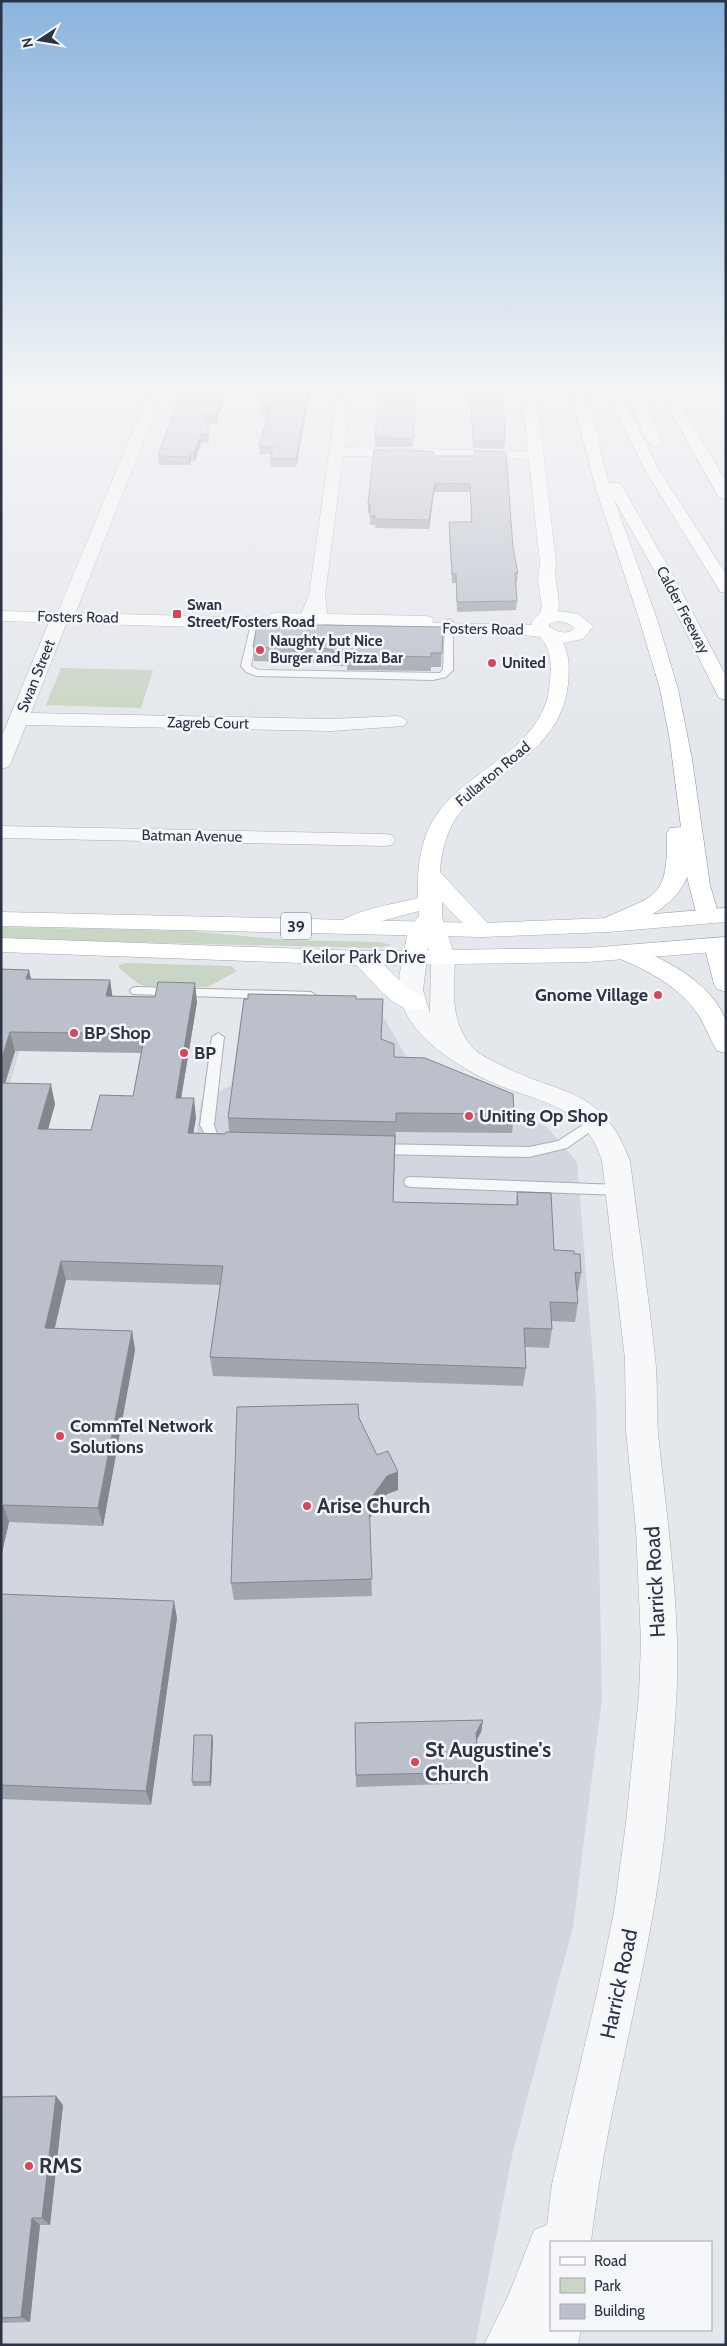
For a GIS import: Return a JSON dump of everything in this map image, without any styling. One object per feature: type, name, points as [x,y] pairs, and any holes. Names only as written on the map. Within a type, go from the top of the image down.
[{"type":"main road","points":[[541,501],[548,563],[546,578],[551,609],[543,627]]},
{"type":"main road","points":[[606,501],[662,663],[676,723],[696,866],[717,915],[726,984]]},
{"type":"main road","name":"Calder Freeway","points":[[623,501],[688,618],[726,694]]},
{"type":"main road","points":[[672,501],[726,588]]},
{"type":"main road","points":[[688,501],[726,567]]},
{"type":"main road","points":[[548,563],[562,586],[563,602],[579,628],[560,663]]},
{"type":"main road","name":"Fosters Road","points":[[1,616],[214,620],[260,618],[517,629],[543,627],[557,616],[579,628]]},
{"type":"main road","name":"Fosters Road","points":[[214,620],[254,624],[314,621]]},
{"type":"main road","name":"Fullarton Road","points":[[442,958],[430,920],[431,855],[436,837],[453,809],[474,788],[525,749],[550,717],[560,689],[560,663],[554,642],[543,627]]},
{"type":"main road","points":[[608,925],[656,904],[665,896],[676,879],[683,770]]},
{"type":"main road","points":[[430,874],[482,930]]},
{"type":"main road","name":"Keilor Park Drive","points":[[1,920],[348,926],[430,920],[482,930],[608,925],[717,915]]},
{"type":"main road","points":[[348,926],[370,917],[430,920]]},
{"type":"main road","name":"Fullarton Road","points":[[415,958],[430,920]]},
{"type":"main road","name":"Keilor Park Drive","points":[[1,945],[362,958],[442,958],[554,956],[721,944]]},
{"type":"main road","points":[[626,952],[670,973],[696,994],[718,1025],[726,1045]]},
{"type":"main road","points":[[362,958],[382,975],[397,993],[414,1003]]},
{"type":"street","name":"Swan Street","points":[[1,763],[110,501]]},
{"type":"street","points":[[314,621],[330,501]]},
{"type":"street","name":"Zagreb Court","points":[[19,719],[331,725],[397,722]]},
{"type":"street","name":"Batman Avenue","points":[[1,832],[384,840]]},
{"type":"street","name":"Harrick Road","points":[[415,958],[410,981],[414,1003],[420,1017],[432,1034],[487,1070],[578,1107],[595,1122],[611,1147],[616,1161],[640,1359],[642,1431],[653,1529],[659,1642],[657,1695],[646,1823],[634,1912],[619,1989],[575,2184],[568,2241]]},
{"type":"street","name":"Harrick Road","points":[[442,958],[440,983],[442,1012],[446,1027],[454,1041],[469,1058]]},
{"type":"street","name":"Harrick Road","points":[[552,2241],[575,2184]]},
{"type":"street","points":[[508,2345],[527,2309],[550,2249]]},
{"type":"street","points":[[554,2345],[557,2331]]},
{"type":"lane","points":[[254,624],[246,666],[249,670],[257,673],[439,676],[448,670],[449,625]]},
{"type":"lane","points":[[136,991],[324,996]]},
{"type":"lane","points":[[218,1036],[207,1125],[210,1136],[214,1141],[221,1144],[240,1145]]},
{"type":"lane","points":[[358,1149],[529,1152],[562,1145],[595,1122]]},
{"type":"lane","points":[[411,1182],[619,1190]]},
{"type":"shaded area","points":[[1,982],[38,983],[3,1109],[41,1152],[194,1153],[201,1101],[231,1085],[242,1010],[383,1016],[411,1065],[424,1074],[547,1127],[577,1162],[596,1397],[602,1699],[573,1927],[513,2151],[475,2345],[1,2345]]},
{"type":"green space","points":[[61,668],[153,670],[141,708],[46,705]]},
{"type":"green space","points":[[1,927],[190,931],[285,940],[379,942],[392,945],[375,948],[1,939]]},
{"type":"green space","points":[[127,963],[231,966],[237,971],[208,987],[144,986],[137,983],[119,968],[119,965]]},
{"type":"building","points":[[368,501],[432,501],[429,520],[375,519],[375,516],[370,516],[370,504],[368,504]]},
{"type":"building","points":[[471,501],[510,501],[513,548],[518,573],[515,573],[517,601],[457,602],[456,574],[452,574],[449,522],[472,522]]},
{"type":"building","points":[[257,624],[443,627],[442,653],[431,653],[431,657],[347,655],[347,652],[333,652],[333,649],[253,647]]},
{"type":"building","points":[[1,969],[29,970],[26,979],[110,980],[106,996],[155,997],[158,982],[195,983],[176,1098],[194,1098],[188,1133],[225,1134],[226,1132],[395,1136],[393,1202],[518,1205],[517,1192],[551,1193],[554,1250],[574,1251],[574,1254],[580,1254],[581,1273],[575,1272],[578,1303],[550,1302],[552,1329],[524,1328],[526,1368],[210,1357],[223,1266],[61,1261],[45,1328],[132,1331],[98,1508],[3,1505],[1,1512],[1,1083],[51,1084],[38,1129],[91,1130],[100,1095],[133,1096],[145,1034],[10,1032],[1,1061]]},
{"type":"building","points":[[248,994],[356,996],[356,999],[383,999],[381,1039],[394,1044],[394,1057],[425,1058],[513,1094],[514,1114],[396,1113],[396,1122],[228,1118],[244,999],[248,999]]},
{"type":"building","name":"Arise Church","points":[[358,1404],[359,1418],[377,1455],[388,1451],[398,1472],[387,1476],[369,1501],[372,1579],[231,1583],[237,1407]]},
{"type":"building","points":[[1,1594],[174,1601],[146,1791],[1,1785]]},
{"type":"building","name":"St Augustine's Church","points":[[483,1720],[476,1733],[479,1772],[356,1775],[355,1723]]},
{"type":"building","points":[[194,1735],[212,1735],[210,1782],[192,1782]]},
{"type":"building","name":"RMS","points":[[56,2096],[42,2218],[32,2218],[21,2317],[1,2318],[1,2097]]},
{"type":"place","name":"Swan Street/Fosters Road","points":[[177,614]]},
{"type":"place","name":"Naughty but Nice Burger and Pizza Bar","points":[[260,650]]},
{"type":"place","name":"United","points":[[492,663]]},
{"type":"place","name":"Gnome Village","points":[[658,995]]},
{"type":"place","name":"BP Shop","points":[[74,1033]]},
{"type":"place","name":"BP","points":[[184,1053]]},
{"type":"place","name":"Uniting Op Shop","points":[[469,1116]]},
{"type":"place","name":"CommTel Network Solutions","points":[[60,1436]]},
{"type":"place","name":"Arise Church","points":[[307,1506]]},
{"type":"place","name":"St Augustine's Church","points":[[415,1762]]},
{"type":"place","name":"RMS","points":[[29,2166]]}]
